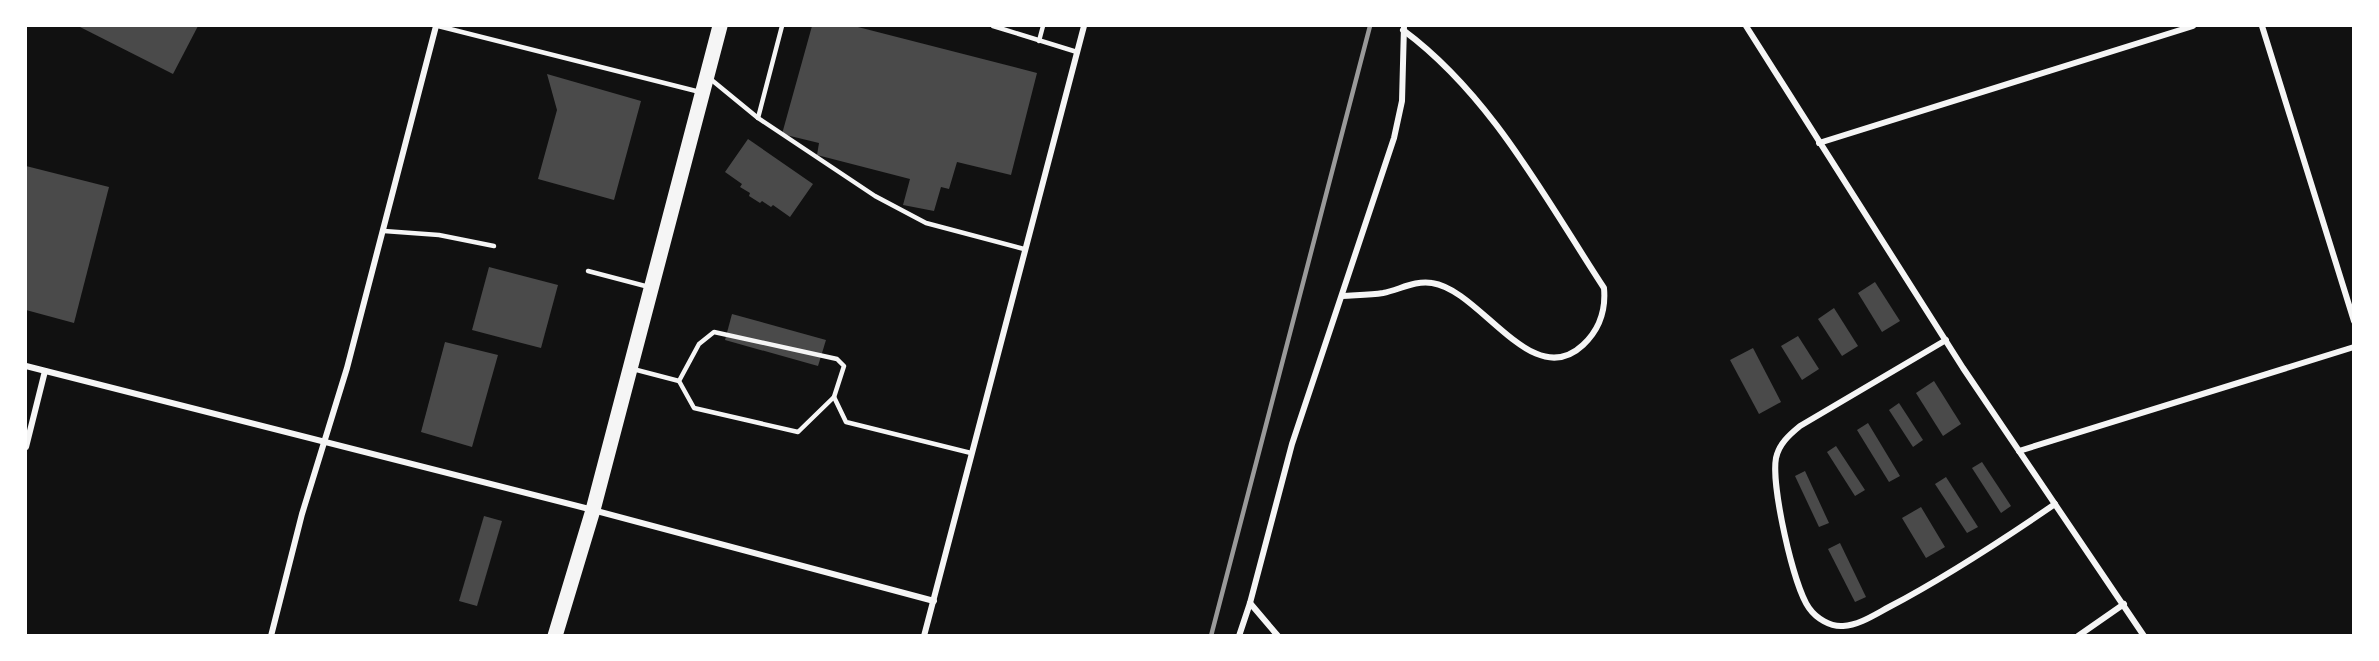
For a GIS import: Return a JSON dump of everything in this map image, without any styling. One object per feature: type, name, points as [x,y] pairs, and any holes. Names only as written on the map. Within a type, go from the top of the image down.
[{"type":"main road","points":[[555,636],[593,510],[720,26]]},
{"type":"street","points":[[271,636],[324,441],[347,368],[437,26]]},
{"type":"street","points":[[924,636],[1084,26]]},
{"type":"street","points":[[1746,26],[1946,340],[2144,636]]},
{"type":"street","points":[[1819,142],[2193,26]]},
{"type":"street","points":[[2262,26],[2354,321]]},
{"type":"street","points":[[1342,296],[1386,292],[1405,286],[1432,283],[1458,292],[1525,348],[1543,357],[1562,357],[1578,349],[1591,337],[1605,304],[1604,288],[1507,140],[1466,88],[1429,49],[1404,28]]},
{"type":"street","points":[[1239,636],[1250,603],[1292,444],[1394,138],[1402,101],[1404,28]]},
{"type":"street","points":[[1946,340],[1800,426],[1785,438],[1776,455],[1774,474],[1776,486],[1797,578],[1809,608],[1822,622],[1841,627],[1860,623],[1911,596],[2055,504]]},
{"type":"street","points":[[2019,451],[2354,347]]},
{"type":"street","points":[[26,366],[593,510],[934,601]]},
{"type":"street","points":[[26,447],[45,371]]},
{"type":"street","points":[[1250,603],[1278,636]]},
{"type":"street","points":[[2078,636],[2124,604]]},
{"type":"lane","points":[[437,26],[702,92]]},
{"type":"lane","points":[[758,118],[782,26]]},
{"type":"lane","points":[[993,26],[1077,52]]},
{"type":"lane","points":[[1039,41],[1043,26]]},
{"type":"lane","points":[[706,75],[758,118],[875,196],[926,223],[1024,249]]},
{"type":"lane","points":[[384,231],[439,235],[494,246]]},
{"type":"lane","points":[[588,271],[651,288]]},
{"type":"lane","points":[[630,369],[679,381],[694,408],[798,432],[834,397],[844,366],[837,359],[714,332],[699,344],[679,381]]},
{"type":"lane","points":[[834,397],[846,422],[971,453]]},
{"type":"building","points":[[78,26],[198,26],[173,74]]},
{"type":"building","points":[[812,26],[854,26],[1037,73],[1011,175],[957,162],[949,189],[941,187],[934,211],[903,205],[910,179],[817,155],[819,143],[782,134]]},
{"type":"building","points":[[547,74],[641,101],[614,200],[538,179],[557,110]]},
{"type":"building","points":[[748,139],[813,184],[790,217],[773,205],[771,207],[762,201],[760,203],[749,196],[750,193],[740,187],[742,184],[725,172]]},
{"type":"building","points":[[26,166],[109,187],[74,323],[26,310]]},
{"type":"building","points":[[489,267],[558,285],[541,348],[472,330]]},
{"type":"building","points":[[1875,282],[1900,321],[1882,332],[1858,293]]},
{"type":"building","points":[[1834,308],[1858,346],[1842,356],[1818,319]]},
{"type":"building","points":[[732,314],[826,340],[818,366],[725,340]]},
{"type":"building","points":[[1798,336],[1819,369],[1802,380],[1781,346]]},
{"type":"building","points":[[445,342],[498,355],[472,447],[421,432]]},
{"type":"building","points":[[1753,348],[1781,402],[1759,414],[1730,360]]},
{"type":"building","points":[[1934,381],[1961,424],[1943,436],[1916,393]]},
{"type":"building","points":[[1899,403],[1923,440],[1913,447],[1889,410]]},
{"type":"building","points":[[1868,423],[1900,476],[1889,482],[1857,430]]},
{"type":"building","points":[[1836,446],[1865,490],[1855,496],[1827,452]]},
{"type":"building","points":[[1982,462],[2011,506],[2001,513],[1972,468]]},
{"type":"building","points":[[1805,471],[1829,523],[1819,527],[1795,476]]},
{"type":"building","points":[[1946,477],[1978,527],[1967,533],[1935,484]]},
{"type":"building","points":[[1921,507],[1945,547],[1926,558],[1902,518]]},
{"type":"building","points":[[484,516],[502,521],[477,606],[459,601]]},
{"type":"building","points":[[1840,543],[1866,597],[1855,602],[1828,549]]},
{"type":"railway","points":[[1211,636],[1370,26]]}]
